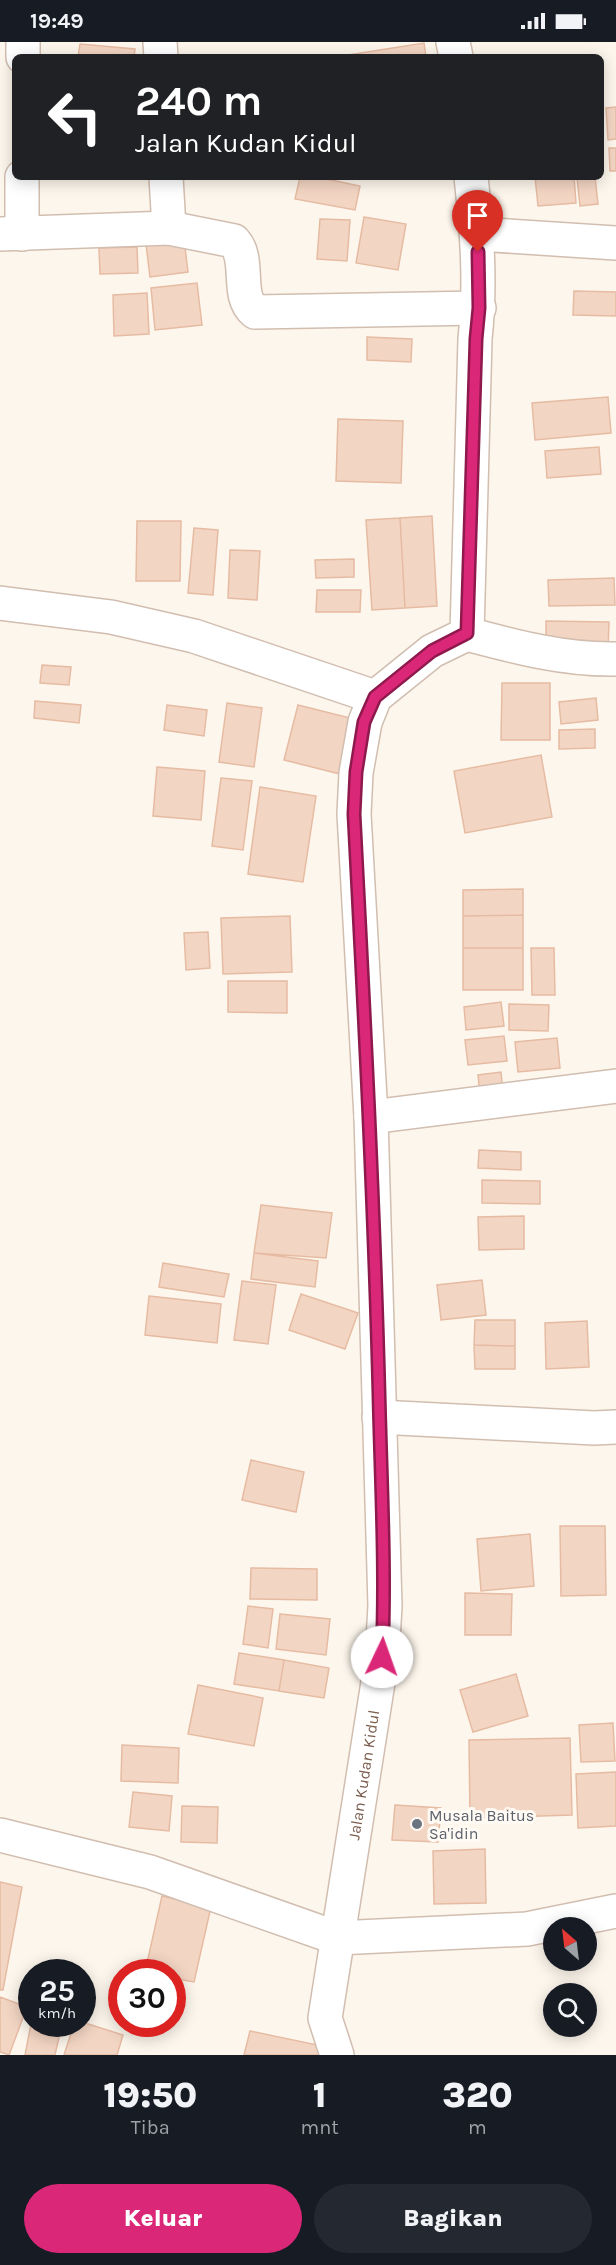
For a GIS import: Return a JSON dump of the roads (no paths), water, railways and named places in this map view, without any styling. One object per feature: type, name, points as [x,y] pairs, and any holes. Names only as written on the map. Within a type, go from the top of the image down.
[{"type":"street","points":[[21,180],[11,234],[169,228],[234,241],[240,250],[247,300],[250,308],[255,312],[479,308]]},
{"type":"street","points":[[166,180],[169,228]]},
{"type":"street","points":[[471,180],[478,234],[479,308],[476,339],[467,633],[533,652],[616,659]]},
{"type":"street","points":[[478,234],[616,243]]},
{"type":"street","points":[[0,603],[111,617],[194,636],[375,697]]},
{"type":"street","name":"Jalan Kudan Kidul","points":[[337,2055],[325,2018],[382,1657],[385,1606],[370,1117],[354,814],[356,772],[364,722],[375,697],[432,651],[467,633]]},
{"type":"street","points":[[370,1117],[616,1086]]},
{"type":"street","points":[[379,1417],[594,1428],[616,1427]]},
{"type":"street","points":[[0,1835],[150,1872],[337,1938],[527,1929],[616,1911]]},
{"type":"place","name":"Musala Baitus Sa'idin","points":[[417,1824]]}]
